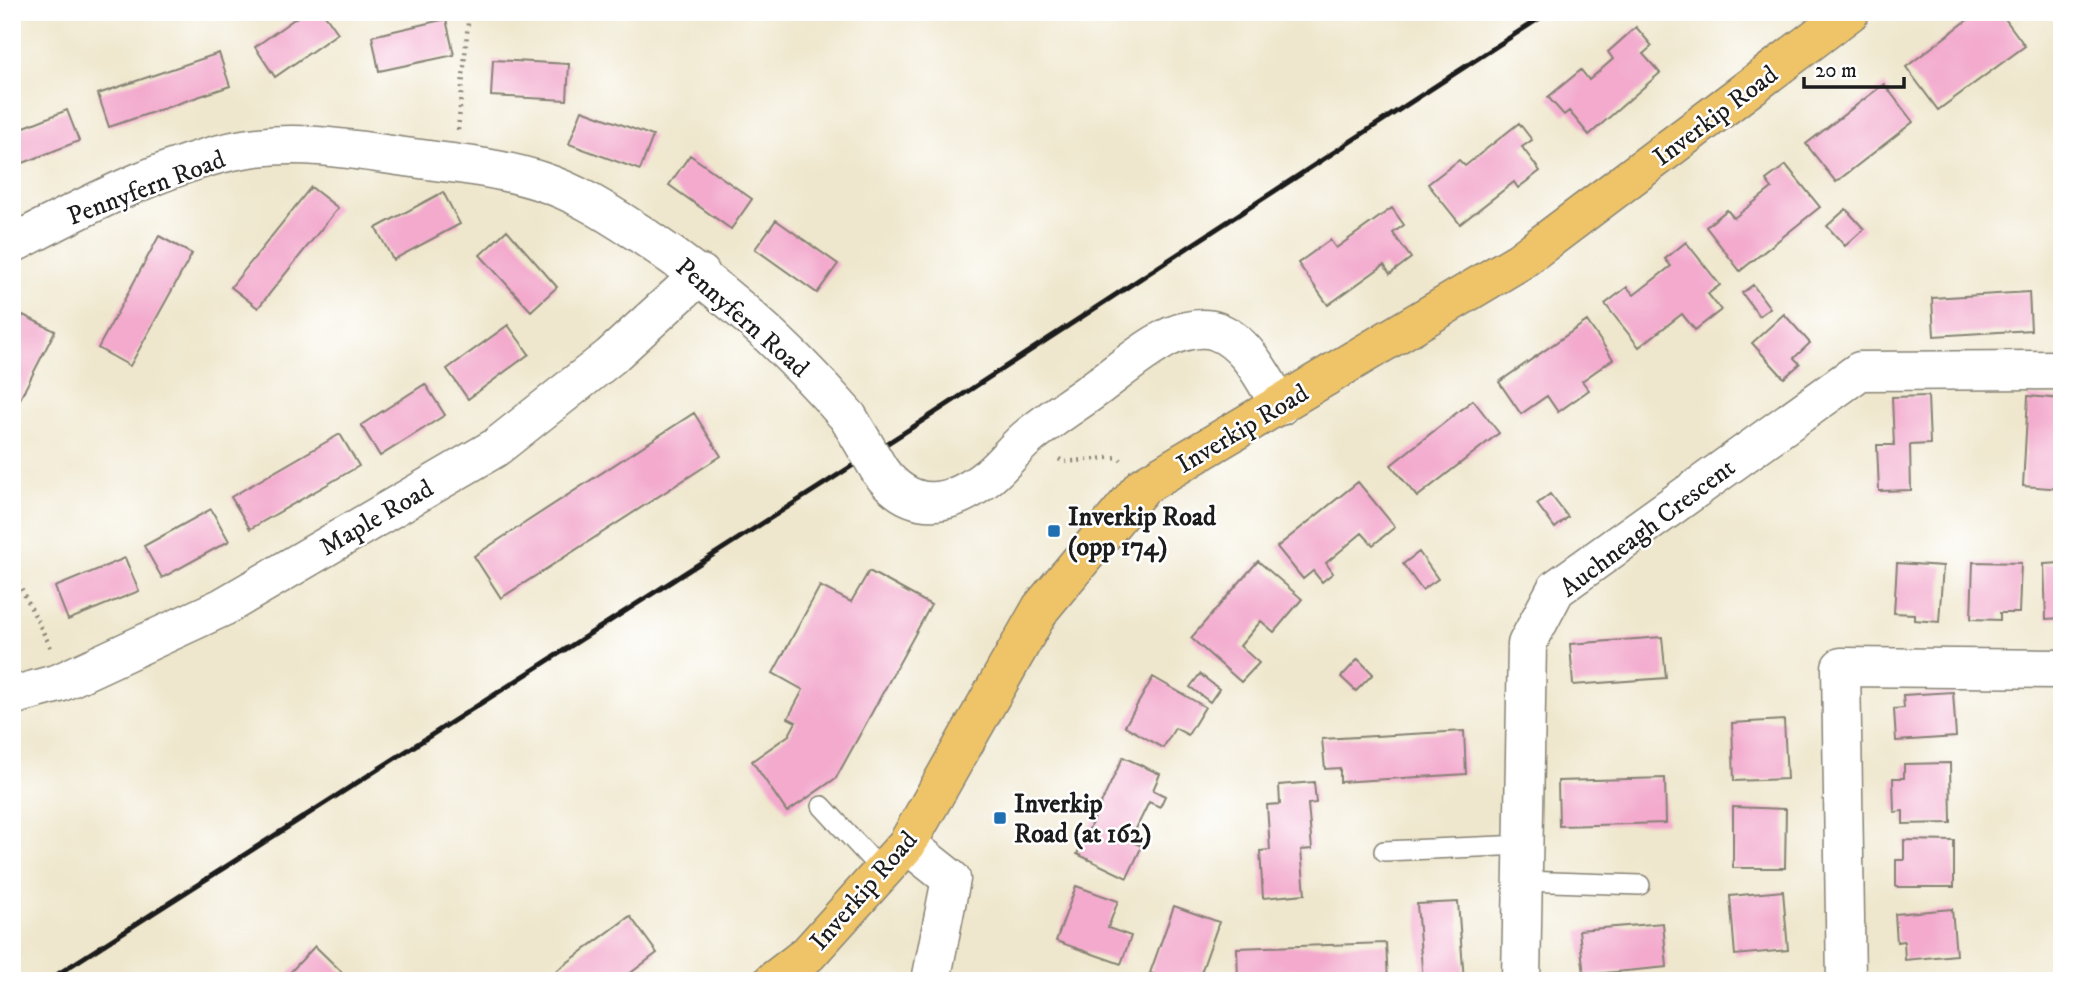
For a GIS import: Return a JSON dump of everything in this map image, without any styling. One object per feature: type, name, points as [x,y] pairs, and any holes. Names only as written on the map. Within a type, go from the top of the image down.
[{"type":"highway","name":"Inverkip Road","points":[[774,981],[808,954],[895,859],[1041,608],[1149,482],[1520,261],[1850,12]]},
{"type":"street","name":"Pennyfern Road","points":[[12,244],[78,211],[188,165],[256,147],[319,144],[454,164],[540,181],[588,200],[701,274],[781,344],[848,417],[880,471],[891,484],[914,500],[949,499],[970,491],[991,475],[1025,439],[1161,341],[1196,329],[1213,329],[1229,337],[1262,376],[1280,406]]},
{"type":"street","name":"Maple Road","points":[[12,696],[68,679],[223,607],[495,448],[610,357],[701,274]]},
{"type":"street","name":"Auchneagh Crescent","points":[[1521,981],[1527,644],[1556,589],[1860,371],[2062,370]]},
{"type":"street","points":[[1846,981],[1841,667],[2062,669]]},
{"type":"street","points":[[895,859],[951,879],[931,981]]},
{"type":"lane","points":[[822,806],[895,859]]},
{"type":"lane","points":[[1384,851],[1524,863],[1640,885]]},
{"type":"path","points":[[454,164],[470,12]]},
{"type":"path","points":[[1025,439],[1064,462],[1118,457],[1149,482]]},
{"type":"path","points":[[12,570],[68,679]]},
{"type":"building","points":[[304,12],[323,12],[338,33],[275,77],[255,47]]},
{"type":"building","points":[[1978,12],[2000,12],[2025,46],[1938,110],[1906,67]]},
{"type":"building","points":[[446,19],[454,55],[379,71],[372,36]]},
{"type":"building","points":[[1636,27],[1652,46],[1643,54],[1660,73],[1589,135],[1569,111],[1564,115],[1548,97],[1581,70],[1589,80],[1613,59],[1608,52]]},
{"type":"building","points":[[219,53],[230,86],[109,127],[98,94]]},
{"type":"building","points":[[493,60],[569,64],[567,100],[491,96]]},
{"type":"building","points":[[1884,84],[1913,122],[1836,182],[1806,144]]},
{"type":"building","points":[[67,110],[79,141],[13,167],[12,132]]},
{"type":"building","points":[[582,110],[653,136],[640,170],[569,144]]},
{"type":"building","points":[[1519,123],[1532,140],[1522,147],[1540,171],[1518,188],[1514,182],[1460,224],[1428,184],[1459,160],[1465,166]]},
{"type":"building","points":[[690,155],[752,199],[731,229],[669,185]]},
{"type":"building","points":[[1786,165],[1820,207],[1740,271],[1706,227],[1727,210],[1734,218],[1772,188],[1766,180]]},
{"type":"building","points":[[311,187],[338,208],[258,308],[231,287]]},
{"type":"building","points":[[443,192],[460,224],[393,260],[376,228]]},
{"type":"building","points":[[1392,208],[1404,225],[1393,233],[1411,258],[1390,274],[1384,265],[1328,305],[1298,263],[1330,240],[1336,248]]},
{"type":"building","points":[[1846,209],[1864,229],[1845,246],[1827,226]]},
{"type":"building","points":[[776,220],[838,264],[817,293],[755,249]]},
{"type":"building","points":[[507,230],[557,287],[531,311],[480,255]]},
{"type":"building","points":[[159,236],[192,254],[130,366],[98,348]]},
{"type":"building","points":[[1686,242],[1720,285],[1708,294],[1721,310],[1695,330],[1682,314],[1639,347],[1605,304],[1627,287],[1634,295],[1671,266],[1665,259]]},
{"type":"building","points":[[1753,285],[1770,308],[1759,316],[1742,293]]},
{"type":"building","points":[[2029,292],[2031,330],[1934,336],[1932,298]]},
{"type":"building","points":[[1784,314],[1810,343],[1794,358],[1800,364],[1784,378],[1752,343]]},
{"type":"building","points":[[23,315],[55,331],[20,399],[12,395],[12,336]]},
{"type":"building","points":[[1587,321],[1613,359],[1582,381],[1589,390],[1558,412],[1547,396],[1521,414],[1499,382]]},
{"type":"building","points":[[508,325],[529,354],[468,399],[447,369]]},
{"type":"building","points":[[425,384],[445,415],[380,456],[361,425]]},
{"type":"building","points":[[1928,396],[1930,444],[1910,445],[1911,490],[1879,491],[1877,445],[1894,445],[1892,397]]},
{"type":"building","points":[[2028,396],[2062,399],[2062,489],[2023,486]]},
{"type":"building","points":[[1473,400],[1499,433],[1417,497],[1391,465]]},
{"type":"building","points":[[694,413],[721,456],[501,598],[474,556]]},
{"type":"building","points":[[340,434],[359,466],[250,529],[231,497]]},
{"type":"building","points":[[1358,482],[1395,527],[1373,545],[1362,533],[1326,563],[1333,573],[1322,582],[1313,571],[1303,579],[1277,547]]},
{"type":"building","points":[[1550,494],[1568,517],[1555,528],[1537,504]]},
{"type":"building","points":[[211,509],[229,541],[162,578],[144,546]]},
{"type":"building","points":[[1419,552],[1438,579],[1422,590],[1403,564]]},
{"type":"building","points":[[125,558],[139,591],[68,620],[55,587]]},
{"type":"building","points":[[1258,561],[1302,599],[1274,632],[1261,621],[1240,646],[1259,663],[1241,682],[1191,638]]},
{"type":"building","points":[[1973,562],[2021,563],[2019,613],[2000,613],[2000,620],[1971,619]]},
{"type":"building","points":[[1897,563],[1943,566],[1939,622],[1914,620],[1914,614],[1894,613]]},
{"type":"building","points":[[2062,563],[2062,618],[2046,619],[2044,564]]},
{"type":"building","points":[[869,571],[931,605],[836,778],[787,812],[752,761],[789,735],[796,722],[788,718],[803,690],[773,673],[820,586],[851,602]]},
{"type":"building","points":[[1662,637],[1666,678],[1573,685],[1570,644]]},
{"type":"building","points":[[1358,659],[1373,674],[1356,691],[1341,677]]},
{"type":"building","points":[[1200,674],[1219,689],[1210,702],[1190,687]]},
{"type":"building","points":[[1153,677],[1205,707],[1188,735],[1175,728],[1163,748],[1125,726]]},
{"type":"building","points":[[1953,692],[1956,737],[1896,741],[1894,709],[1904,708],[1903,695]]},
{"type":"building","points":[[1784,720],[1787,779],[1734,781],[1732,723]]},
{"type":"building","points":[[1464,731],[1466,774],[1340,782],[1340,768],[1325,769],[1322,739]]},
{"type":"building","points":[[1123,757],[1160,774],[1153,790],[1165,796],[1160,807],[1149,802],[1130,841],[1142,846],[1127,878],[1077,854]]},
{"type":"building","points":[[1950,763],[1951,823],[1903,824],[1903,811],[1894,812],[1893,778],[1904,778],[1904,764]]},
{"type":"building","points":[[1665,778],[1666,823],[1559,826],[1558,781]]},
{"type":"building","points":[[1314,782],[1316,803],[1308,804],[1312,849],[1301,850],[1305,894],[1263,898],[1260,851],[1270,850],[1267,805],[1280,804],[1279,785]]},
{"type":"building","points":[[1733,807],[1786,809],[1785,868],[1733,868]]},
{"type":"building","points":[[1904,840],[1954,841],[1954,887],[1896,887],[1896,860],[1904,860]]},
{"type":"building","points":[[1076,886],[1118,901],[1108,928],[1131,936],[1121,964],[1056,941]]},
{"type":"building","points":[[1783,891],[1788,950],[1735,955],[1730,896]]},
{"type":"building","points":[[1458,902],[1464,981],[1423,981],[1417,904]]},
{"type":"building","points":[[1174,906],[1219,922],[1198,981],[1172,981],[1150,973]]},
{"type":"building","points":[[1952,909],[1956,955],[1905,960],[1904,941],[1897,942],[1895,914]]},
{"type":"building","points":[[630,916],[657,953],[620,981],[557,981],[552,974]]},
{"type":"building","points":[[1663,923],[1667,967],[1584,975],[1579,930]]},
{"type":"building","points":[[1386,943],[1388,981],[1238,981],[1237,948]]},
{"type":"building","points":[[315,946],[348,978],[345,981],[282,981]]},
{"type":"railway","points":[[47,981],[916,425],[1549,12]]},
{"type":"place","name":"Inverkip Road (opp 174)","points":[[1054,531]]},
{"type":"place","name":"Inverkip Road (at 162)","points":[[1000,818]]}]
